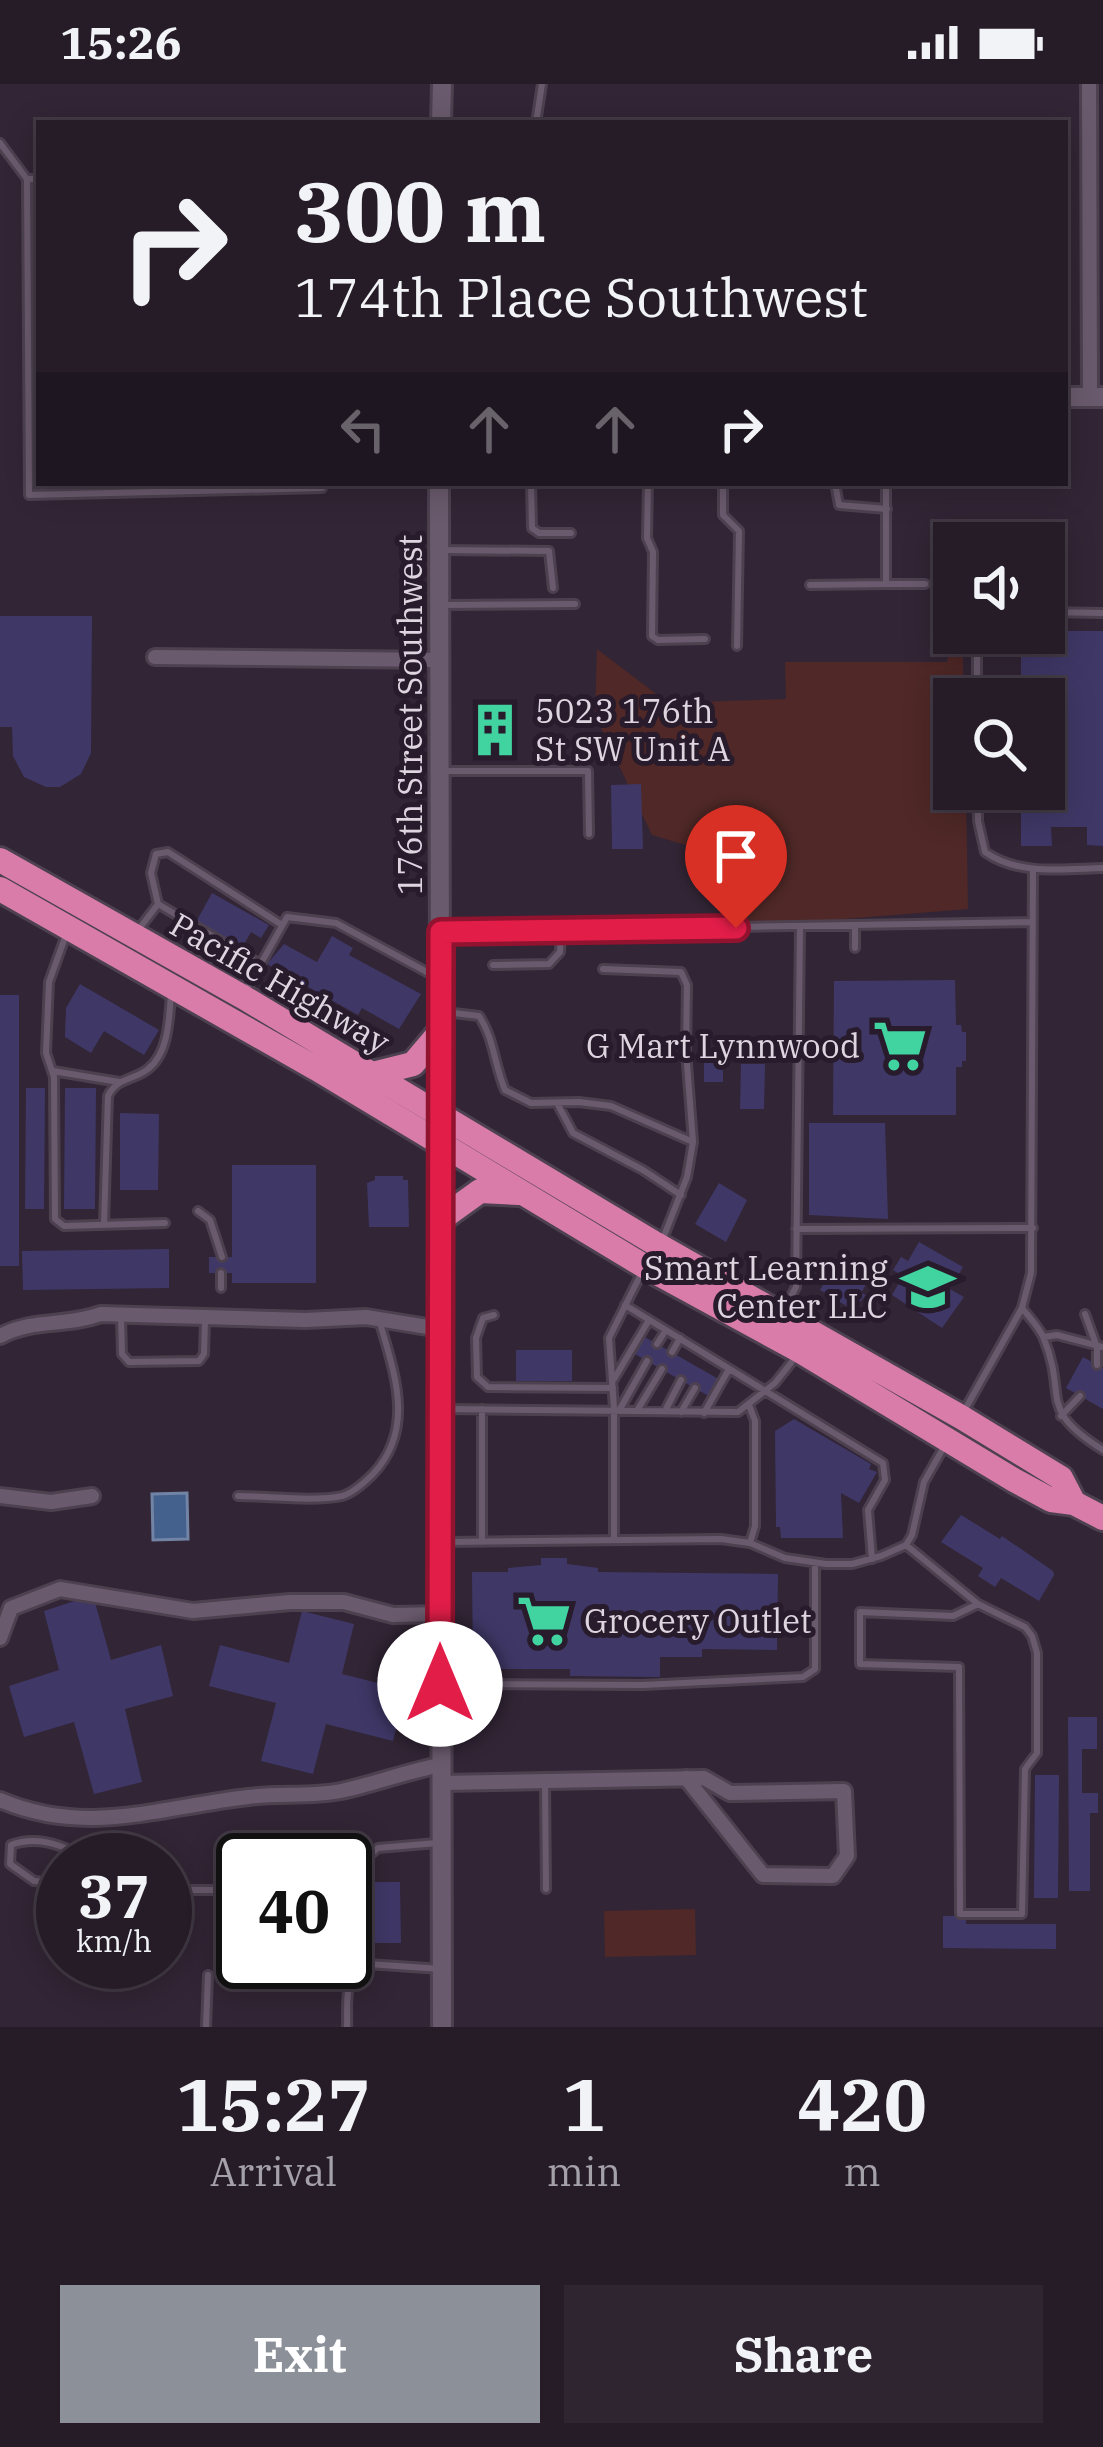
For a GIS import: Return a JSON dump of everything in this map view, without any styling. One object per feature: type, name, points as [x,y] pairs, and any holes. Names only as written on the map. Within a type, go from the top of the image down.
[{"type":"highway","name":"Pacific Highway","points":[[0,860],[442,1115],[800,1352],[954,1428]]},
{"type":"highway","name":"Pacific Highway","points":[[0,889],[524,1193],[782,1314],[954,1428],[1051,1500],[1074,1503],[1103,1519]]},
{"type":"highway","points":[[26,904],[50,904],[103,932],[133,936]]},
{"type":"highway","points":[[373,1074],[413,1064],[441,1022]]},
{"type":"highway","points":[[441,1219],[480,1191],[524,1193]]},
{"type":"street","points":[[441,120],[442,84]]},
{"type":"street","points":[[1089,84],[1097,397]]},
{"type":"street","name":"176th Street Southwest","points":[[440,486],[442,2027]]},
{"type":"street","points":[[155,657],[440,661]]},
{"type":"street","points":[[0,1336],[25,1323],[77,1322],[101,1314],[379,1319],[440,1329]]},
{"type":"street","points":[[0,1496],[51,1502],[92,1496]]},
{"type":"street","points":[[0,1638],[10,1608],[60,1589],[193,1611],[344,1602],[392,1615],[440,1614]]},
{"type":"street","points":[[0,1800],[22,1810],[94,1821],[249,1797],[341,1791],[398,1772],[544,1781],[686,1778],[704,1778],[730,1792],[844,1791],[848,1856],[832,1876],[764,1875],[686,1778]]},
{"type":"lane","points":[[536,120],[542,84]]},
{"type":"lane","points":[[0,143],[27,179],[29,495],[322,486]]},
{"type":"lane","points":[[27,179],[36,179]]},
{"type":"lane","points":[[28,333],[36,333]]},
{"type":"lane","points":[[531,486],[532,528],[539,533],[572,533]]},
{"type":"lane","points":[[648,486],[652,636],[658,640],[705,639]]},
{"type":"lane","points":[[723,486],[723,515],[739,530],[737,646]]},
{"type":"lane","points":[[836,486],[839,505],[886,509]]},
{"type":"lane","points":[[886,486],[886,584]]},
{"type":"lane","points":[[440,550],[549,551],[553,588]]},
{"type":"lane","points":[[810,585],[925,584]]},
{"type":"lane","points":[[440,605],[575,604]]},
{"type":"lane","points":[[1065,612],[1103,613]]},
{"type":"lane","points":[[440,771],[588,771],[589,834]]},
{"type":"lane","points":[[979,810],[986,852],[1000,863],[1033,869],[1103,868]]},
{"type":"lane","points":[[260,964],[158,904],[151,873],[156,854],[168,852],[282,925]]},
{"type":"lane","points":[[440,1543],[721,1539],[750,1543],[785,1558],[852,1564],[906,1545],[924,1482],[1022,1308],[1031,1273],[1033,869]]},
{"type":"lane","points":[[133,936],[158,904]]},
{"type":"lane","points":[[243,997],[287,917],[336,923],[441,980]]},
{"type":"lane","points":[[441,932],[1033,922]]},
{"type":"lane","points":[[855,925],[855,948]]},
{"type":"lane","points":[[782,1314],[796,1288],[800,926]]},
{"type":"lane","points":[[69,929],[49,982],[46,1053],[53,1072],[56,1219],[64,1226],[164,1223]]},
{"type":"lane","points":[[493,965],[549,964],[561,949],[561,930]]},
{"type":"lane","points":[[603,969],[680,972],[687,985],[686,1052],[694,1142],[680,1195],[609,1337],[617,1408],[614,1540]]},
{"type":"lane","points":[[104,1224],[106,1104],[112,1087],[146,1071],[158,1059],[167,1034],[172,987]]},
{"type":"lane","points":[[441,1022],[479,1016],[491,1034],[492,1059],[505,1090],[531,1102],[611,1106],[694,1142]]},
{"type":"lane","points":[[53,1072],[119,1082]]},
{"type":"lane","points":[[556,1102],[573,1133],[680,1195]]},
{"type":"lane","points":[[197,1211],[210,1220],[222,1256]]},
{"type":"lane","points":[[796,1229],[1033,1228]]},
{"type":"lane","points":[[221,1273],[221,1288]]},
{"type":"lane","points":[[625,1305],[883,1463],[885,1480],[868,1510],[872,1559]]},
{"type":"lane","points":[[1022,1308],[1044,1337],[1060,1416],[1073,1432],[1103,1450]]},
{"type":"lane","points":[[1085,1314],[1100,1347],[1097,1365]]},
{"type":"lane","points":[[121,1315],[122,1354],[129,1362],[142,1363],[199,1361],[204,1354],[205,1317]]},
{"type":"lane","points":[[494,1315],[482,1318],[476,1338],[477,1377],[488,1387],[613,1385]]},
{"type":"lane","points":[[238,1496],[344,1496],[374,1472],[389,1452],[399,1412],[397,1379],[379,1319]]},
{"type":"lane","points":[[613,1385],[649,1320]]},
{"type":"lane","points":[[657,1344],[666,1330]]},
{"type":"lane","points":[[1044,1337],[1100,1347]]},
{"type":"lane","points":[[672,1352],[680,1338]]},
{"type":"lane","points":[[691,1363],[699,1350]]},
{"type":"lane","points":[[440,1408],[738,1412],[767,1390],[800,1352]]},
{"type":"lane","points":[[704,1371],[712,1358]]},
{"type":"lane","points":[[617,1408],[647,1361]]},
{"type":"lane","points":[[704,1413],[730,1369]]},
{"type":"lane","points":[[638,1409],[662,1370]]},
{"type":"lane","points":[[665,1411],[681,1380]]},
{"type":"lane","points":[[681,1412],[695,1388]]},
{"type":"lane","points":[[1060,1416],[1080,1396]]},
{"type":"lane","points":[[748,1405],[755,1421],[750,1543]]},
{"type":"lane","points":[[482,1408],[482,1542]]},
{"type":"lane","points":[[906,1545],[978,1604],[1025,1627],[1037,1653],[1037,1753],[1025,1769],[1022,1914],[960,1914],[958,1667],[860,1664],[860,1612],[952,1616],[978,1604]]},
{"type":"lane","points":[[440,1684],[643,1685],[803,1677],[814,1669],[815,1562]]},
{"type":"lane","points":[[544,1781],[546,1889]]},
{"type":"lane","points":[[36,1842],[17,1841],[4,1851],[18,1873],[36,1880]]},
{"type":"lane","points":[[372,1853],[390,1844],[441,1844]]},
{"type":"lane","points":[[347,2027],[349,1979],[357,1968],[368,1964],[442,1969]]},
{"type":"lane","points":[[206,2027],[208,1975]]},
{"type":"shaded area","points":[[597,649],[668,703],[786,699],[785,662],[947,662],[949,654],[963,654],[963,678],[933,678],[933,810],[966,810],[968,909],[736,928],[722,856],[652,835],[595,715]]},
{"type":"shaded area","points":[[695,1909],[696,1955],[605,1957],[604,1911]]},
{"type":"water","points":[[187,1493],[188,1539],[153,1540],[152,1494]]},
{"type":"building","points":[[0,616],[92,616],[91,753],[81,774],[60,787],[46,787],[24,777],[13,756],[12,727],[0,727]]},
{"type":"building","points":[[1065,631],[1103,631],[1103,846],[1087,845],[1087,827],[1051,827],[1052,846],[1021,846],[1021,810],[1065,810],[1065,678],[1021,678],[1021,654],[1065,654]]},
{"type":"building","name":"5023 176th St SW Unit A","points":[[481,714],[508,714],[508,752],[491,752],[489,745],[482,745]]},
{"type":"building","points":[[641,784],[643,849],[612,849],[611,785]]},
{"type":"building","points":[[212,893],[269,925],[261,938],[251,932],[242,948],[196,922]]},
{"type":"building","points":[[332,936],[353,948],[349,955],[421,994],[399,1029],[362,1008],[358,1015],[267,964],[284,944],[317,962]]},
{"type":"building","name":"G Mart Lynnwood","points":[[955,980],[956,1025],[966,1032],[966,1061],[956,1067],[956,1115],[833,1115],[834,981]]},
{"type":"building","points":[[80,984],[159,1030],[144,1055],[104,1031],[91,1053],[65,1037],[66,1008]]},
{"type":"building","points":[[0,995],[19,995],[19,1266],[0,1266]]},
{"type":"building","points":[[704,1049],[723,1049],[723,1082],[704,1082]]},
{"type":"building","points":[[741,1064],[765,1064],[764,1109],[740,1109]]},
{"type":"building","points":[[26,1088],[45,1088],[44,1209],[25,1209]]},
{"type":"building","points":[[65,1088],[96,1088],[95,1209],[64,1209]]},
{"type":"building","points":[[120,1113],[159,1114],[158,1190],[120,1190]]},
{"type":"building","points":[[809,1123],[885,1123],[888,1219],[809,1215]]},
{"type":"building","points":[[232,1165],[316,1165],[316,1283],[232,1283],[232,1273],[209,1273],[209,1257],[232,1257]]},
{"type":"building","points":[[375,1176],[408,1180],[409,1227],[369,1227],[367,1183]]},
{"type":"building","points":[[719,1183],[747,1200],[726,1242],[695,1224]]},
{"type":"building","points":[[919,1242],[963,1267],[950,1289],[964,1297],[942,1328],[892,1295],[903,1276],[893,1270],[901,1257],[908,1261]]},
{"type":"building","points":[[169,1249],[169,1288],[23,1290],[22,1251]]},
{"type":"building","points":[[838,1258],[857,1258],[875,1269],[861,1293],[866,1295],[853,1310],[820,1290]]},
{"type":"building","points":[[643,1336],[722,1381],[712,1398],[633,1353]]},
{"type":"building","points":[[516,1350],[572,1350],[572,1381],[516,1381]]},
{"type":"building","points":[[1083,1357],[1103,1368],[1103,1409],[1066,1388]]},
{"type":"building","points":[[794,1419],[877,1472],[859,1503],[841,1493],[843,1538],[781,1538],[780,1527],[776,1527],[775,1431]]},
{"type":"building","points":[[961,1515],[1053,1571],[1039,1601],[1001,1578],[995,1587],[978,1576],[983,1568],[941,1542]]},
{"type":"building","points":[[541,1558],[567,1558],[567,1564],[598,1568],[598,1572],[778,1574],[777,1650],[702,1649],[702,1657],[660,1657],[660,1677],[570,1676],[570,1669],[473,1669],[472,1572],[508,1572],[508,1568],[541,1565]]},
{"type":"building","points":[[93,1595],[111,1660],[161,1645],[173,1696],[125,1709],[142,1782],[94,1794],[74,1722],[24,1737],[9,1686],[59,1670],[44,1611]]},
{"type":"building","points":[[302,1611],[354,1624],[342,1674],[406,1690],[393,1741],[326,1724],[313,1774],[261,1761],[276,1703],[209,1686],[220,1645],[289,1663]]},
{"type":"building","points":[[1068,1717],[1097,1717],[1097,1749],[1082,1749],[1082,1793],[1098,1793],[1098,1813],[1090,1813],[1090,1891],[1069,1891]]},
{"type":"building","points":[[1035,1775],[1059,1775],[1058,1898],[1034,1898]]},
{"type":"building","points":[[375,1882],[400,1882],[401,1943],[375,1943]]},
{"type":"building","points":[[943,1916],[966,1916],[966,1924],[1056,1924],[1056,1949],[943,1948]]},
{"type":"place","name":"5023 176th St SW Unit A","points":[[495,730]]},
{"type":"place","name":"G Mart Lynnwood","points":[[900,1046]]},
{"type":"place","name":"Smart Learning Center LLC","points":[[928,1287]]},
{"type":"place","name":"Grocery Outlet","points":[[544,1621]]},
{"type":"route","points":[[440,1684],[441,932],[736,928]]}]
